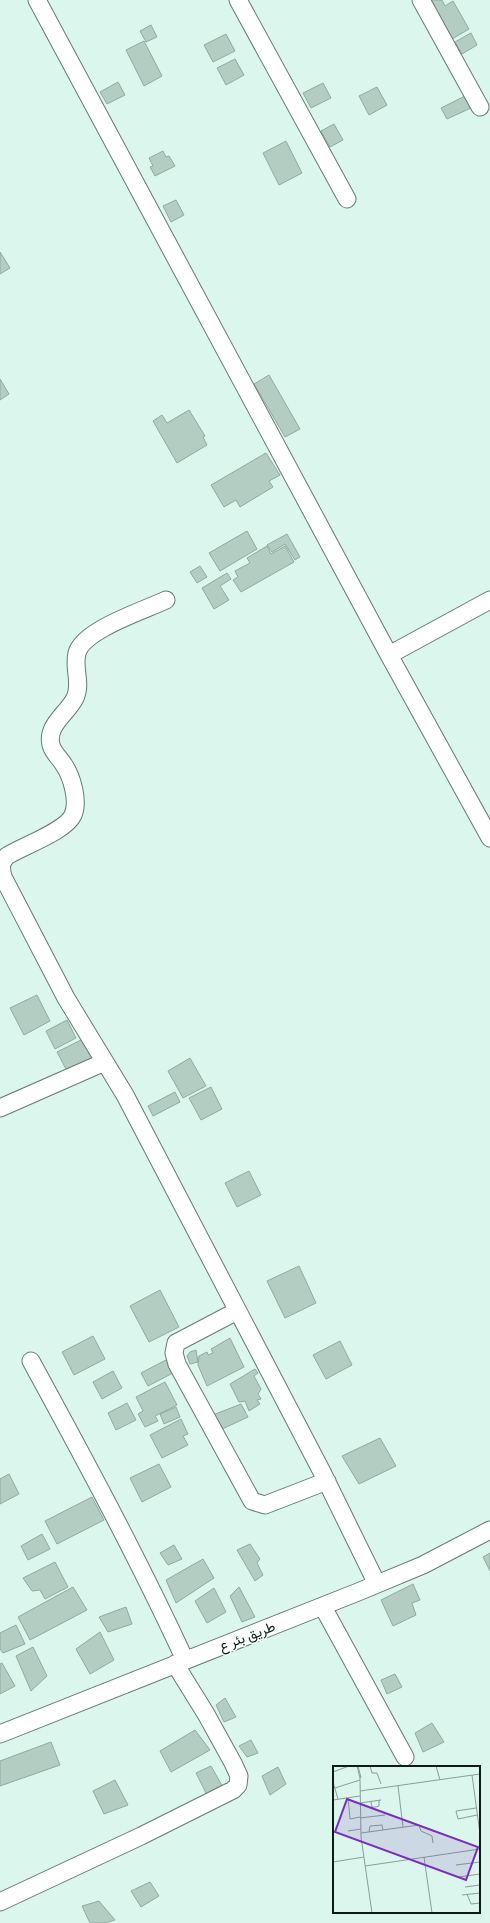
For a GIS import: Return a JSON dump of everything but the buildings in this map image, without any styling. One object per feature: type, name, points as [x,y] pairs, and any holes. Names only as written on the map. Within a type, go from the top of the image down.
[{"type":"street","points":[[37,0],[389,655],[490,838]]},
{"type":"street","points":[[238,0],[347,199]]},
{"type":"street","points":[[421,0],[480,107]]},
{"type":"street","points":[[166,600],[102,629],[80,646],[77,653],[76,666],[79,689],[75,699],[58,720],[50,739],[53,749],[65,766],[73,785],[75,802],[74,814],[64,825],[7,856],[2,860],[0,868],[3,877],[66,998],[125,1095],[327,1481],[377,1584]]},
{"type":"street","points":[[389,655],[490,600]]},
{"type":"street","points":[[0,1108],[100,1064],[103,1059]]},
{"type":"street","points":[[237,1311],[176,1343],[174,1353],[177,1364],[252,1501],[265,1506],[327,1481]]},
{"type":"street","points":[[0,1902],[141,1836],[233,1790],[238,1785],[239,1776],[180,1662],[153,1590],[83,1456],[31,1361]]},
{"type":"street","name":"طريق بئر ع","points":[[0,1734],[323,1607],[423,1565],[490,1530]]},
{"type":"street","points":[[323,1607],[405,1757]]}]
